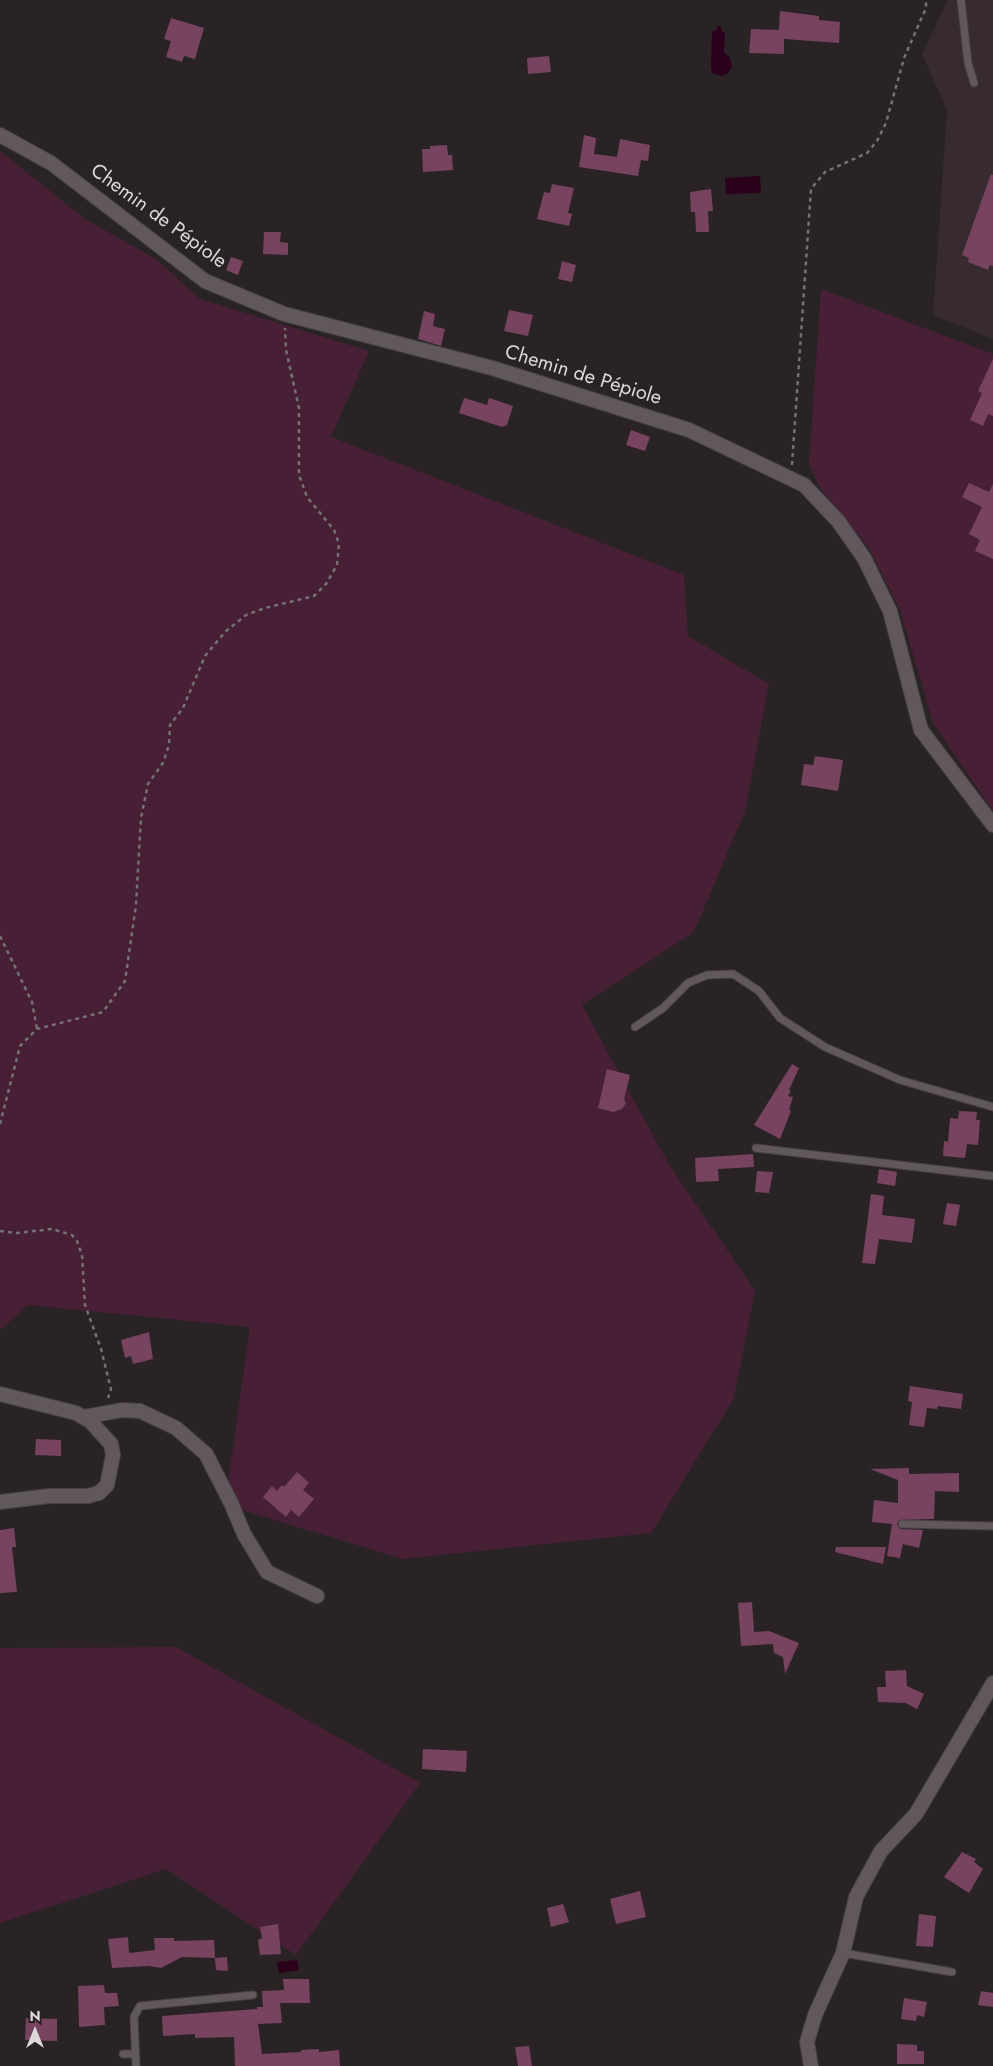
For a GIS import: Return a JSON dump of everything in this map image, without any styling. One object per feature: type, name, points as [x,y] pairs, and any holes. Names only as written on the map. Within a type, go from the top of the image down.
[{"type":"street","name":"Chemin de Pépiole","points":[[0,135],[51,164],[205,281],[284,314],[492,368],[679,427],[804,485],[838,521],[864,558],[890,611],[921,730],[993,825]]},
{"type":"street","points":[[0,1394],[76,1413],[84,1417],[111,1444],[113,1455],[107,1485],[99,1493],[88,1496],[50,1496],[0,1502]]},
{"type":"street","points":[[84,1417],[122,1410],[140,1411],[176,1428],[206,1454],[231,1503],[244,1534],[267,1572],[317,1596]]},
{"type":"street","points":[[811,2066],[807,2042],[812,2024],[843,1953],[856,1897],[881,1851],[916,1814],[993,1683]]},
{"type":"lane","points":[[961,0],[968,63],[974,83]]},
{"type":"lane","points":[[635,1027],[663,1008],[688,982],[707,975],[733,974],[759,991],[780,1018],[825,1047],[900,1080],[993,1107]]},
{"type":"lane","points":[[756,1148],[993,1176]]},
{"type":"lane","points":[[902,1524],[993,1526]]},
{"type":"lane","points":[[843,1953],[952,1972]]},
{"type":"lane","points":[[136,2066],[134,2017],[140,2006],[253,1995]]},
{"type":"lane","points":[[123,2054],[135,2054]]},
{"type":"path","points":[[791,479],[811,190],[825,172],[867,153],[877,141],[886,123],[904,58],[926,8],[926,0]]},
{"type":"path","points":[[0,1124],[20,1046],[36,1029],[103,1012],[125,981],[136,905],[141,818],[148,784],[163,763],[169,745],[170,725],[183,708],[205,656],[225,632],[246,615],[265,608],[314,596],[326,584],[337,565],[339,544],[334,530],[307,497],[299,475],[299,408],[286,350],[284,314]]},
{"type":"path","points":[[0,936],[32,1002],[36,1029]]},
{"type":"path","points":[[0,1231],[17,1233],[52,1229],[72,1235],[77,1241],[82,1255],[85,1305],[101,1350],[111,1389],[101,1414]]},
{"type":"shaded area","points":[[948,0],[993,0],[993,339],[933,315],[947,110],[922,54]]},
{"type":"shaded area","points":[[718,25],[721,27],[722,32],[725,32],[724,52],[730,58],[732,67],[727,74],[721,76],[712,73],[711,67],[712,31],[716,31]]},
{"type":"shaded area","points":[[0,151],[85,219],[156,259],[200,299],[369,351],[331,437],[684,575],[688,636],[769,684],[745,811],[694,932],[582,1005],[668,1163],[755,1291],[734,1398],[651,1533],[403,1559],[225,1505],[250,1327],[28,1305],[0,1330]]},
{"type":"shaded area","points":[[760,176],[761,193],[726,194],[725,178]]},
{"type":"shaded area","points":[[821,289],[993,354],[993,811],[933,723],[900,610],[869,548],[820,488],[809,464]]},
{"type":"shaded area","points":[[176,1647],[420,1783],[296,1955],[166,1869],[0,1923],[0,1648]]},
{"type":"shaded area","points":[[297,1960],[299,1970],[279,1973],[277,1962]]},
{"type":"building","points":[[780,11],[819,16],[819,20],[840,22],[839,43],[784,39],[784,54],[749,53],[751,29],[779,30]]},
{"type":"building","points":[[171,18],[204,28],[195,59],[184,56],[182,62],[166,57],[171,41],[164,39]]},
{"type":"building","points":[[549,56],[551,72],[528,74],[527,58]]},
{"type":"building","points":[[584,135],[596,138],[594,154],[617,157],[620,139],[650,145],[648,161],[641,160],[638,176],[579,167]]},
{"type":"building","points":[[447,145],[448,155],[452,155],[453,170],[423,172],[422,149],[430,149],[430,146]]},
{"type":"building","points":[[991,174],[993,175],[993,266],[990,265],[988,270],[968,262],[969,258],[962,255]]},
{"type":"building","points":[[552,184],[574,188],[568,213],[572,214],[569,226],[537,219],[544,192],[550,193]]},
{"type":"building","points":[[711,189],[713,211],[708,211],[709,232],[696,232],[695,212],[691,212],[690,192]]},
{"type":"building","points":[[264,232],[281,232],[280,242],[288,243],[288,255],[263,254]]},
{"type":"building","points":[[231,257],[243,261],[238,275],[226,270]]},
{"type":"building","points":[[562,261],[576,265],[572,282],[558,279]]},
{"type":"building","points":[[509,310],[533,315],[528,336],[504,331]]},
{"type":"building","points":[[424,311],[435,314],[433,326],[445,329],[441,346],[418,339]]},
{"type":"building","points":[[993,359],[993,416],[988,414],[983,426],[970,420],[982,393],[978,391]]},
{"type":"building","points":[[464,398],[487,405],[489,398],[513,406],[507,425],[502,427],[459,413]]},
{"type":"building","points":[[631,430],[650,437],[645,451],[626,445]]},
{"type":"building","points":[[969,483],[989,492],[993,484],[993,559],[975,551],[980,540],[969,534],[982,507],[962,497]]},
{"type":"building","points":[[815,756],[843,760],[838,791],[801,785],[804,764],[813,765]]},
{"type":"building","points":[[792,1064],[799,1068],[789,1090],[791,1091],[788,1096],[793,1097],[789,1110],[791,1111],[780,1139],[754,1125]]},
{"type":"building","points":[[607,1069],[630,1075],[624,1099],[626,1103],[622,1109],[613,1112],[598,1108]]},
{"type":"building","points":[[959,1111],[977,1112],[976,1120],[980,1120],[978,1145],[967,1144],[965,1158],[943,1156],[944,1141],[948,1142],[950,1118],[958,1119]]},
{"type":"building","points":[[753,1154],[754,1167],[718,1169],[719,1181],[696,1182],[695,1158]]},
{"type":"building","points":[[879,1169],[897,1172],[895,1186],[877,1183]]},
{"type":"building","points":[[757,1171],[773,1172],[769,1193],[755,1192]]},
{"type":"building","points":[[871,1194],[884,1196],[882,1215],[915,1219],[912,1243],[879,1239],[875,1264],[862,1263]]},
{"type":"building","points":[[947,1203],[960,1205],[956,1226],[943,1224]]},
{"type":"building","points":[[149,1332],[153,1359],[133,1364],[131,1356],[125,1358],[121,1340]]},
{"type":"building","points":[[910,1386],[963,1394],[961,1409],[938,1406],[937,1409],[927,1408],[924,1427],[909,1425],[912,1402],[908,1401]]},
{"type":"building","points":[[36,1439],[61,1440],[61,1456],[35,1455]]},
{"type":"building","points":[[909,1468],[909,1474],[959,1473],[959,1492],[935,1491],[934,1519],[899,1520],[897,1524],[900,1529],[923,1530],[919,1548],[903,1544],[900,1558],[887,1556],[892,1524],[872,1522],[874,1500],[898,1503],[898,1480],[870,1469]]},
{"type":"building","points":[[297,1472],[309,1483],[303,1490],[314,1499],[299,1517],[291,1510],[286,1517],[263,1497],[272,1486],[277,1491],[282,1485],[284,1487]]},
{"type":"building","points":[[14,1528],[16,1547],[12,1547],[17,1592],[0,1593],[0,1530]]},
{"type":"building","points":[[836,1547],[886,1547],[883,1564],[835,1552]]},
{"type":"building","points":[[752,1602],[754,1632],[769,1631],[799,1643],[785,1674],[783,1657],[774,1653],[773,1644],[741,1646],[738,1603]]},
{"type":"building","points":[[906,1670],[907,1686],[924,1694],[917,1709],[906,1703],[878,1702],[877,1687],[886,1687],[885,1671]]},
{"type":"building","points":[[423,1749],[467,1751],[466,1772],[422,1769]]},
{"type":"building","points":[[962,1852],[976,1859],[974,1862],[983,1869],[969,1893],[944,1877]]},
{"type":"building","points":[[640,1891],[646,1917],[616,1924],[610,1899]]},
{"type":"building","points":[[563,1904],[569,1922],[551,1927],[547,1908]]},
{"type":"building","points":[[919,1914],[936,1916],[933,1947],[916,1946]]},
{"type":"building","points":[[278,1924],[281,1954],[260,1955],[258,1940],[262,1938],[260,1927]]},
{"type":"building","points":[[128,1937],[129,1953],[155,1950],[154,1938],[174,1938],[174,1941],[214,1940],[215,1958],[182,1957],[161,1968],[148,1966],[112,1968],[108,1939]]},
{"type":"building","points":[[227,1957],[228,1971],[216,1970],[215,1958]]},
{"type":"building","points":[[283,1979],[309,1979],[310,2003],[280,2003],[282,2023],[258,2024],[262,2054],[319,2049],[319,2052],[339,2050],[340,2066],[235,2066],[234,2037],[195,2038],[195,2034],[163,2036],[162,2016],[257,2009],[257,2007],[263,2007],[262,1991],[284,1990]]},
{"type":"building","points":[[104,1985],[105,1993],[117,1993],[119,2006],[104,2007],[105,2025],[79,2027],[78,1986]]},
{"type":"building","points":[[981,1991],[993,1993],[993,2007],[978,2005]]},
{"type":"building","points":[[904,1998],[927,2002],[924,2017],[917,2015],[916,2021],[901,2019]]},
{"type":"building","points":[[26,2018],[57,2019],[57,2041],[25,2040]]},
{"type":"building","points":[[897,2044],[917,2045],[917,2051],[924,2051],[924,2064],[897,2064]]},
{"type":"building","points":[[529,2046],[532,2066],[518,2066],[515,2047]]}]
